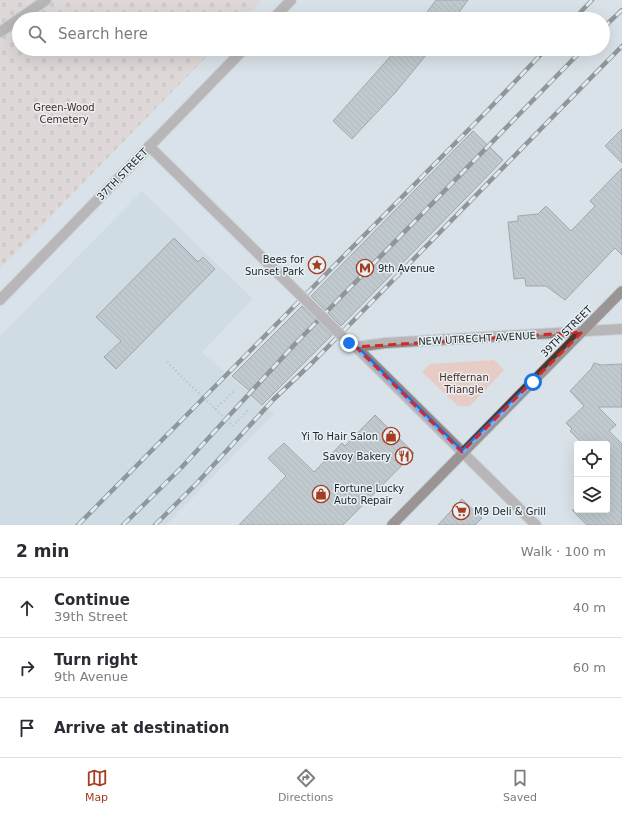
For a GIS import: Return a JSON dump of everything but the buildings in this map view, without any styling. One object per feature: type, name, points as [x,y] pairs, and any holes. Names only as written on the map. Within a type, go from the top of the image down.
[{"type":"main road","name":"39TH STREET","points":[[392,525],[462,452],[622,291]]},
{"type":"street","points":[[29,12],[46,0]]},
{"type":"street","points":[[280,12],[291,0]]},
{"type":"street","points":[[0,32],[12,24]]},
{"type":"street","name":"37TH STREET","points":[[0,300],[237,56]]},
{"type":"street","points":[[149,146],[259,256],[536,525]]},
{"type":"street","name":"NEW UTRECHT AVENUE","points":[[352,345],[622,329]]},
{"type":"path","points":[[167,362],[233,426],[249,409]]},
{"type":"path","points":[[214,409],[234,391]]},
{"type":"highlighted area","points":[[582,332],[462,452],[356,347]]},
{"type":"shaded area","points":[[142,191],[253,299],[202,352],[274,414],[166,525],[0,525],[0,336]]},
{"type":"green space","name":"Green-Wood Cemetery","points":[[0,0],[262,0],[250,12],[12,12],[12,56],[207,56],[0,268]]},
{"type":"green space","name":"Heffernan Triangle","points":[[494,360],[504,370],[470,406],[458,406],[422,372],[430,364]]},
{"type":"railway","points":[[581,12],[592,0]]},
{"type":"railway","points":[[610,21],[622,10]]},
{"type":"railway","points":[[155,525],[197,483],[274,399],[313,362],[622,46]]},
{"type":"railway","points":[[78,525],[488,110],[539,56]]},
{"type":"railway","points":[[123,525],[181,468],[295,344],[576,56]]},
{"type":"place","name":"Bees for Sunset Park","points":[[317,265]]},
{"type":"place","name":"9th Avenue","points":[[365,268]]},
{"type":"place","name":"Yi To Hair Salon","points":[[391,436]]},
{"type":"place","name":"Savoy Bakery","points":[[404,456]]},
{"type":"place","name":"Fortune Lucky Auto Repair","points":[[321,494]]},
{"type":"place","name":"M9 Deli & Grill","points":[[461,511]]},
{"type":"route","points":[[349,343],[356,347],[462,452],[533,382]]}]
